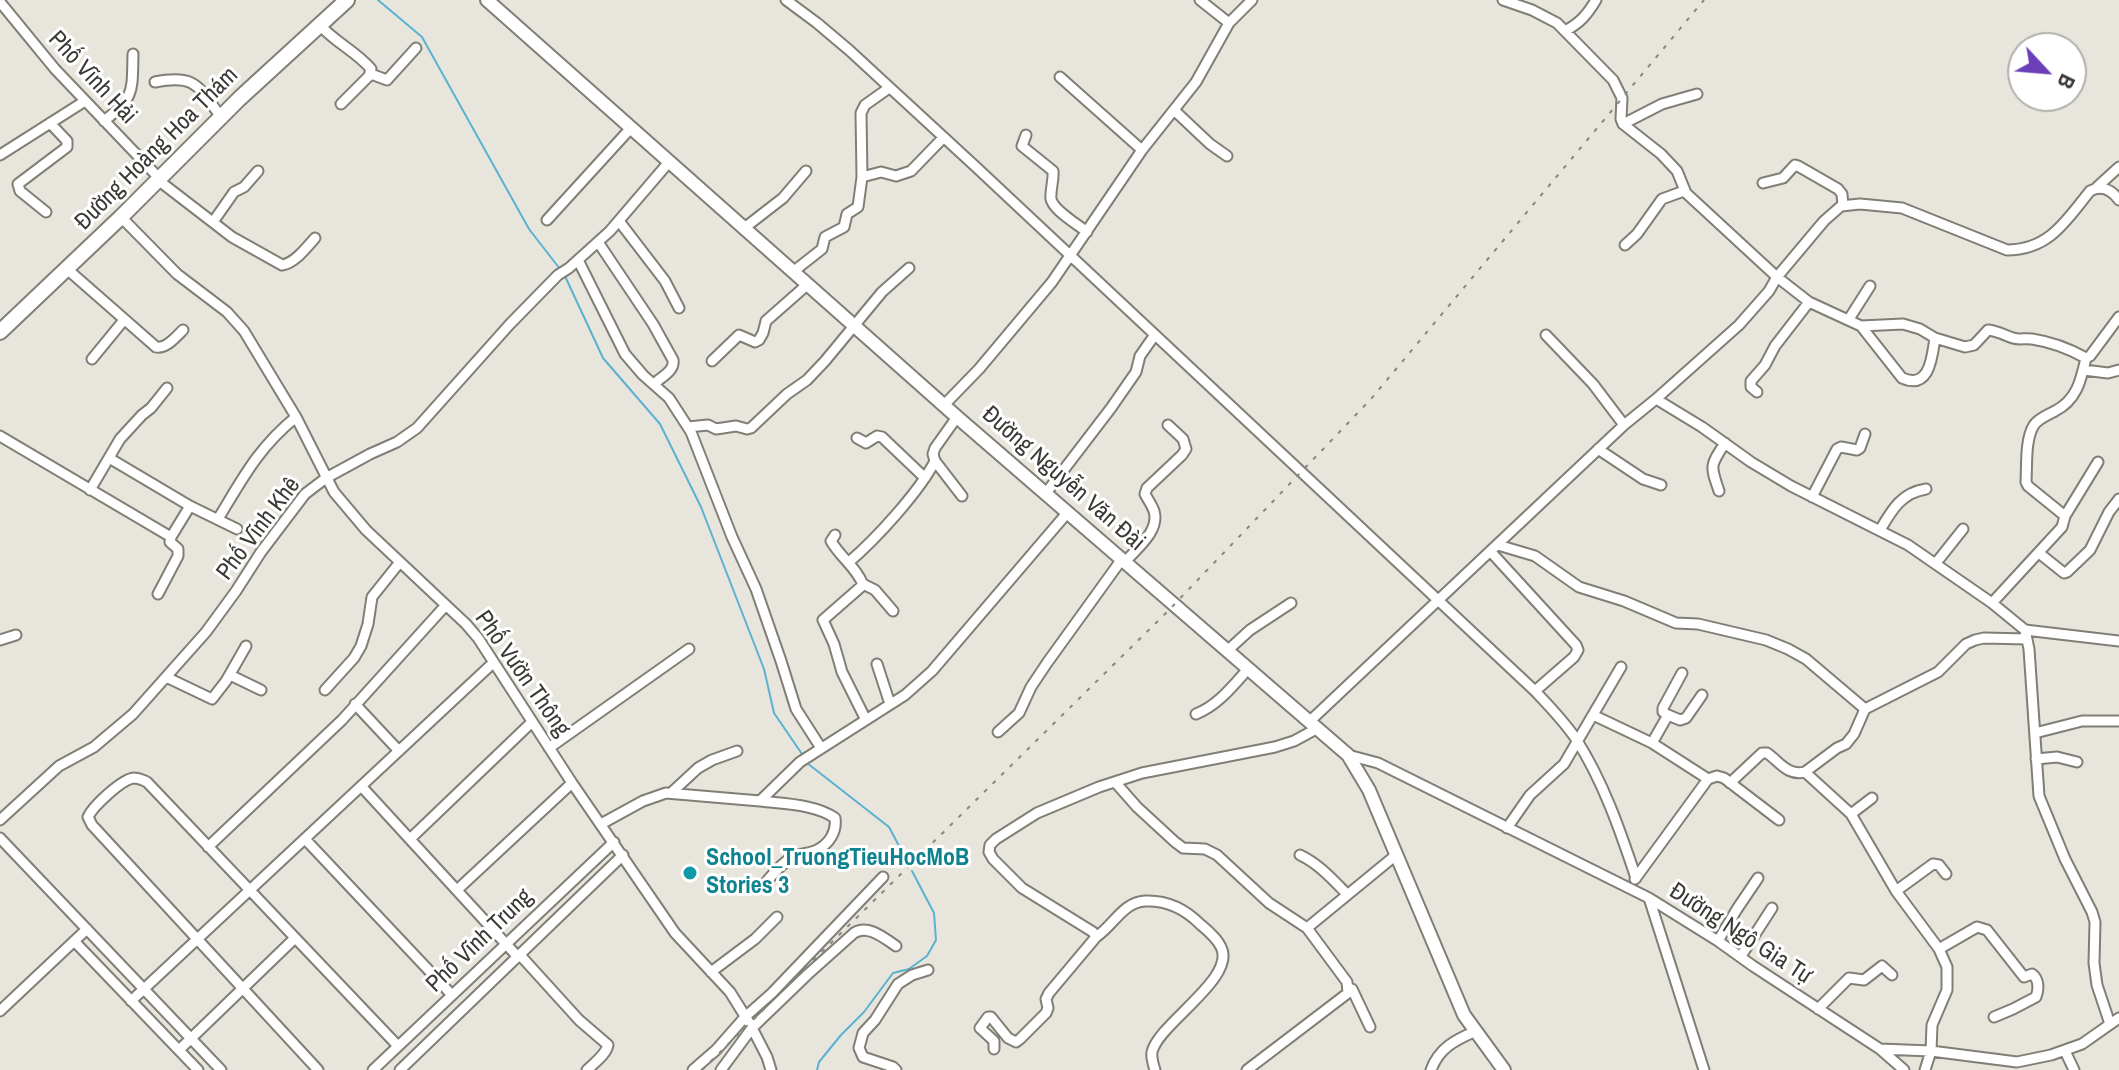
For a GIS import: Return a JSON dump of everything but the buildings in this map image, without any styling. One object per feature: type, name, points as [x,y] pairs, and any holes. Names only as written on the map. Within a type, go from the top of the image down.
[{"type":"main road","name":"Đường Hoàng Hoa Thám","points":[[0,332],[221,117],[347,0]]},
{"type":"street","name":"Đường Nguyễn Văn Đài","points":[[487,0],[957,417],[1348,755],[1369,790],[1464,1015],[1504,1070]]},
{"type":"street","points":[[786,0],[817,23],[889,88],[1535,691],[1576,740],[1602,788],[1636,878]]},
{"type":"street","points":[[1200,0],[1229,23]]},
{"type":"street","points":[[945,404],[1042,295],[1142,150],[1196,82],[1229,23],[1252,0]]},
{"type":"street","points":[[1506,0],[1557,23],[1613,80],[1622,98],[1623,124],[1677,171],[1684,191],[1777,277],[1809,302],[1861,326],[1902,378],[1910,381],[1921,378],[1929,370],[1935,338]]},
{"type":"street","points":[[1565,31],[1578,24],[1596,0]]},
{"type":"street","name":"Phố Vĩnh Hải","points":[[1,8],[158,179],[241,243],[287,265],[315,238]]},
{"type":"street","points":[[319,24],[331,38],[369,66],[371,74]]},
{"type":"street","points":[[371,74],[387,80],[416,48]]},
{"type":"street","points":[[104,121],[129,97],[133,54]]},
{"type":"street","points":[[341,104],[371,74]]},
{"type":"street","points":[[1060,77],[1142,150]]},
{"type":"street","points":[[155,82],[180,78],[195,84],[221,117]]},
{"type":"street","points":[[794,271],[822,249],[825,237],[846,225],[847,214],[856,209],[862,177],[862,109],[889,88]]},
{"type":"street","points":[[1623,124],[1662,104],[1697,94]]},
{"type":"street","points":[[0,155],[85,101]]},
{"type":"street","points":[[1175,111],[1227,156]]},
{"type":"street","points":[[46,212],[20,191],[18,184],[67,147],[67,141],[50,123]]},
{"type":"street","points":[[547,220],[630,129]]},
{"type":"street","points":[[1026,135],[1022,146],[1053,171],[1051,196],[1055,207],[1087,232]]},
{"type":"street","points":[[862,177],[881,172],[896,176],[911,171],[943,138]]},
{"type":"street","points":[[669,162],[619,221],[578,260],[625,354],[669,398],[688,427],[756,589],[796,709],[821,748]]},
{"type":"street","points":[[1763,183],[1783,178],[1795,165],[1838,189],[1842,194],[1843,206]]},
{"type":"street","points":[[1096,937],[1093,932],[1022,888],[993,859],[989,852],[990,845],[1037,813],[1115,782],[1142,773],[1294,741],[1598,449],[1739,325],[1831,213],[1843,206],[1860,204],[1902,208],[2007,250],[2022,250],[2052,235],[2090,191],[2119,167]]},
{"type":"street","points":[[213,222],[234,192],[244,187],[258,171]]},
{"type":"street","points":[[743,229],[783,198],[806,171]]},
{"type":"street","points":[[2097,187],[2106,189],[2119,200]]},
{"type":"street","points":[[1625,245],[1637,234],[1662,199],[1684,191]]},
{"type":"street","name":"Phố Vườn Thông","points":[[121,217],[177,274],[227,312],[244,331],[296,417],[334,492],[366,530],[472,631],[675,933],[730,992],[752,1028],[771,1070]]},
{"type":"street","points":[[619,221],[665,281],[679,308]]},
{"type":"street","points":[[598,242],[653,324],[673,360],[672,369],[654,384]]},
{"type":"street","name":"Phố Vĩnh Khê","points":[[0,820],[59,766],[106,738],[133,714],[214,622],[305,494],[326,478],[397,442],[417,428],[510,324],[558,275],[578,260]]},
{"type":"street","points":[[688,427],[751,428],[807,380],[882,292],[909,268]]},
{"type":"street","points":[[67,269],[156,347],[161,348],[183,330]]},
{"type":"street","points":[[712,361],[739,335],[755,342],[759,340],[766,321],[808,284]]},
{"type":"street","points":[[1849,319],[1870,286]]},
{"type":"street","points":[[1757,392],[1751,387],[1751,381],[1809,302]]},
{"type":"street","points":[[2065,516],[2026,482],[2030,436],[2038,421],[2072,398],[2079,387],[2086,358],[2119,317]]},
{"type":"street","points":[[92,359],[124,320]]},
{"type":"street","points":[[1861,326],[1903,324],[1965,347],[1974,345],[1988,330],[1998,331],[2017,339],[2054,343],[2086,358]]},
{"type":"street","points":[[1546,335],[1593,384],[1624,425]]},
{"type":"street","points":[[1046,493],[1136,372],[1140,356],[1154,336]]},
{"type":"street","points":[[2084,370],[2108,373],[2119,370]]},
{"type":"street","points":[[90,490],[120,439],[167,388]]},
{"type":"street","points":[[1656,399],[1751,462],[1936,563],[1992,603],[2026,635],[2039,796],[2065,859],[2092,912],[2097,985],[2110,1024]]},
{"type":"street","points":[[218,519],[262,449],[296,417]]},
{"type":"street","points":[[957,417],[940,438],[933,454],[962,496]]},
{"type":"street","points":[[998,732],[1019,713],[1047,663],[1124,560],[1152,530],[1156,522],[1153,506],[1145,494],[1147,488],[1186,449],[1183,439],[1168,425]]},
{"type":"street","points":[[1812,497],[1837,449],[1857,450],[1865,434]]},
{"type":"street","points":[[0,436],[171,537]]},
{"type":"street","points":[[857,438],[866,443],[877,436],[882,437],[925,478]]},
{"type":"street","points":[[1719,491],[1712,465],[1725,443]]},
{"type":"street","points":[[1598,449],[1643,479],[1661,485]]},
{"type":"street","points":[[109,458],[190,506],[237,529]]},
{"type":"street","points":[[849,562],[925,478],[935,461]]},
{"type":"street","points":[[1992,603],[2062,527],[2065,516],[2098,462]]},
{"type":"street","points":[[1880,530],[1896,504],[1915,491],[1926,489]]},
{"type":"street","points":[[2039,553],[2064,573],[2067,572],[2095,544],[2109,512],[2119,499]]},
{"type":"street","points":[[158,594],[178,556],[178,549],[170,542],[171,537],[190,506]]},
{"type":"street","points":[[760,801],[800,762],[905,695],[932,671],[1068,512]]},
{"type":"street","points":[[1936,563],[1963,529]]},
{"type":"street","points":[[835,535],[831,541],[834,546],[863,584],[875,590],[893,611]]},
{"type":"street","points":[[1494,549],[1578,650],[1535,691]]},
{"type":"street","points":[[1494,549],[1535,556],[1579,587],[1666,619],[1766,640],[1788,649],[1806,659],[1865,709]]},
{"type":"street","points":[[325,690],[354,658],[365,636],[372,597],[400,562]]},
{"type":"street","points":[[863,584],[823,620],[842,672],[866,720]]},
{"type":"street","points":[[1227,651],[1250,630],[1291,603]]},
{"type":"street","points":[[208,847],[342,720],[446,605]]},
{"type":"street","points":[[0,640],[16,635]]},
{"type":"street","points":[[1730,783],[1762,753],[1767,753],[1786,770],[1796,774],[1805,772],[1846,744],[1865,709],[1938,672],[1966,644],[1975,640],[2026,635],[2119,641]]},
{"type":"street","points":[[166,677],[212,699],[246,646]]},
{"type":"street","points":[[549,748],[689,649]]},
{"type":"street","points":[[131,1001],[493,663]]},
{"type":"street","points":[[877,664],[890,704]]},
{"type":"street","points":[[1507,828],[1530,795],[1564,764],[1621,667]]},
{"type":"street","points":[[1196,714],[1219,701],[1248,669]]},
{"type":"street","points":[[1682,673],[1663,712],[1680,720],[1686,718],[1702,695]]},
{"type":"street","points":[[230,675],[261,690]]},
{"type":"street","points":[[355,704],[399,751]]},
{"type":"street","points":[[1593,715],[1652,743],[1708,779]]},
{"type":"street","points":[[1652,743],[1668,715]]},
{"type":"street","points":[[2035,733],[2082,721],[2119,721]]},
{"type":"street","points":[[410,839],[532,722]]},
{"type":"street","points":[[671,793],[698,768],[737,751]]},
{"type":"street","name":"Đường Ngô Gia Tự","points":[[1348,755],[1378,763],[1649,898],[1880,1049],[1904,1070]]},
{"type":"street","points":[[2036,759],[2057,757],[2077,762]]},
{"type":"street","points":[[1805,772],[1851,814],[1896,891],[1939,949],[1947,967],[1947,990],[1932,1025],[1931,1051],[1925,1070]]},
{"type":"street","points":[[1629,887],[1708,779],[1717,776],[1730,783],[1779,820]]},
{"type":"street","points":[[318,1070],[92,825],[88,817],[91,810],[122,783],[131,778],[147,782],[398,1046]]},
{"type":"street","points":[[1115,782],[1175,842],[1183,848],[1205,849],[1217,855],[1269,903],[1307,928],[1347,982],[1348,993],[1247,1070]]},
{"type":"street","points":[[457,890],[572,783]]},
{"type":"street","points":[[362,787],[579,1020],[608,1045],[603,1055],[587,1070]]},
{"type":"street","points":[[601,824],[643,801],[666,793],[799,806],[835,818],[835,833],[827,843],[816,851],[789,859],[767,881]]},
{"type":"street","points":[[1851,814],[1872,798]]},
{"type":"street","points":[[0,838],[221,1070]]},
{"type":"street","points":[[305,839],[452,995]]},
{"type":"street","name":"Phố Vĩnh Trung","points":[[373,1070],[614,842]]},
{"type":"street","name":"Phố Vĩnh Trung","points":[[400,1070],[623,855]]},
{"type":"street","points":[[1300,855],[1313,861],[1347,894]]},
{"type":"street","points":[[1307,928],[1396,855]]},
{"type":"street","points":[[1896,891],[1933,864],[1939,865],[1946,874]]},
{"type":"street","points":[[693,1070],[883,877]]},
{"type":"street","points":[[1718,941],[1758,878]]},
{"type":"street","points":[[1649,898],[1704,1070]]},
{"type":"street","points":[[994,1049],[994,1041],[980,1028],[988,1017],[1016,1042],[1046,1013],[1047,996],[1123,910],[1142,901],[1164,903],[1188,912],[1221,947],[1223,955],[1213,978],[1155,1044],[1151,1057],[1155,1070]]},
{"type":"street","points":[[1741,956],[1772,908]]},
{"type":"street","points":[[711,972],[755,939],[777,917]]},
{"type":"street","points":[[1939,949],[1977,927],[1981,928],[1987,930],[2024,977],[2030,974],[2035,976],[2038,981],[2036,997],[1994,1017]]},
{"type":"street","points":[[0,1011],[87,929]]},
{"type":"street","points":[[721,1070],[752,1028],[860,929],[879,935],[896,946]]},
{"type":"street","points":[[179,1050],[295,938]]},
{"type":"street","points":[[74,941],[198,1070]]},
{"type":"street","points":[[1818,1009],[1849,978],[1864,980],[1882,966],[1892,975]]},
{"type":"street","points":[[896,1070],[863,1057],[859,1048],[863,1033],[898,984],[928,970]]},
{"type":"street","points":[[1348,988],[1352,989],[1370,1027]]},
{"type":"street","points":[[1880,1049],[1931,1051],[2017,1062],[2082,1044],[2119,1018]]},
{"type":"street","points":[[1431,1070],[1432,1064],[1452,1041],[1476,1031]]},
{"type":"street","points":[[2065,1051],[2074,1070]]},
{"type":"waterway","points":[[378,0],[422,37],[529,229],[560,269]]},
{"type":"waterway","points":[[564,274],[603,358],[660,424],[701,507],[764,669],[774,713],[804,757]]},
{"type":"waterway","points":[[807,763],[889,827],[907,861]]},
{"type":"waterway","points":[[817,1070],[819,1062],[864,1012],[893,973],[909,969],[927,956],[936,940],[934,913],[912,871]]},
{"type":"railway","points":[[702,1070],[1167,612],[1371,399],[1704,0]]},
{"type":"place","name":"School_TruongTieuHocMoB Stories 3","points":[[690,873]]}]
